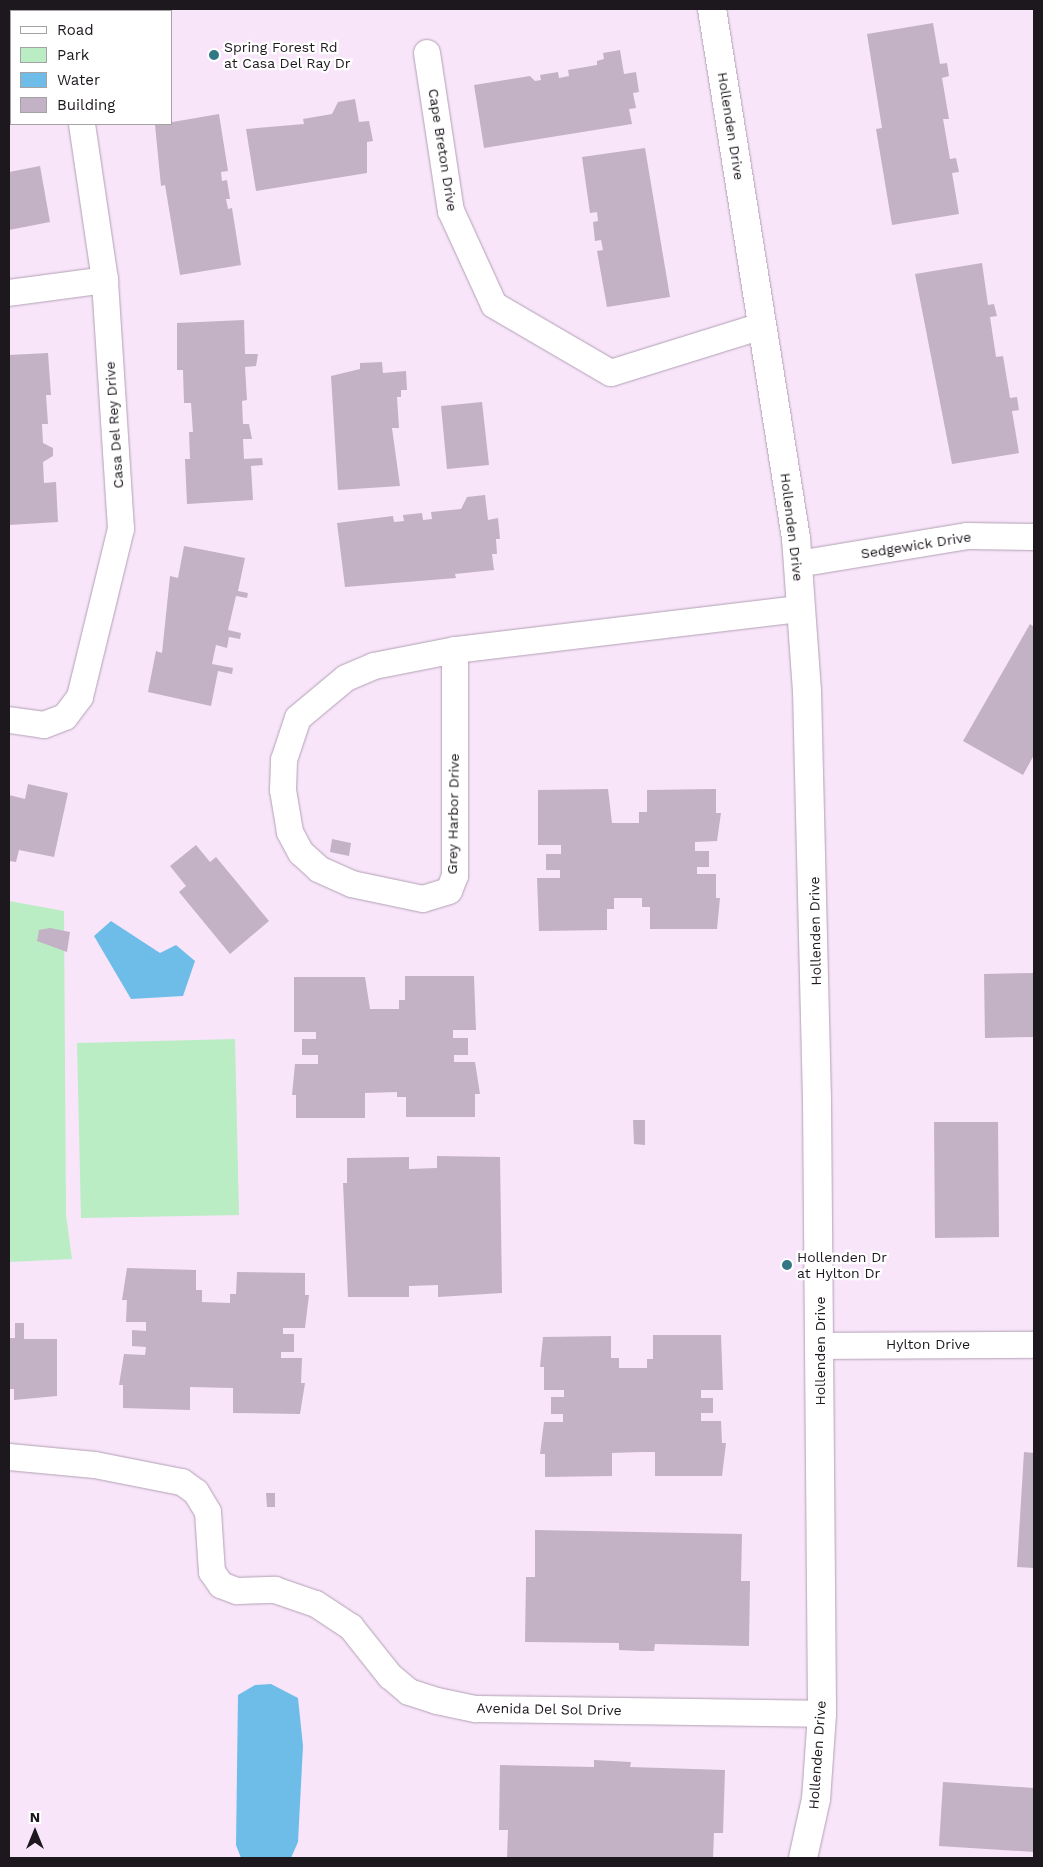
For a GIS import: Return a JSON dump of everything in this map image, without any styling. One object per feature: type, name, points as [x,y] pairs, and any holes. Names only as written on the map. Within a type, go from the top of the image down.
[{"type":"street","name":"Hollenden Drive","points":[[712,9],[798,564],[814,866],[821,1346],[822,1714],[816,1799],[803,1858]]},
{"type":"street","name":"Cape Breton Drive","points":[[427,53],[451,211],[494,305],[611,373],[762,326]]},
{"type":"street","name":"Casa Del Rey Drive","points":[[9,720],[44,725],[65,717],[80,697],[121,529],[105,280],[82,125]]},
{"type":"street","points":[[9,293],[105,280]]},
{"type":"street","name":"Sedgewick Drive","points":[[798,564],[967,536],[1034,537]]},
{"type":"street","name":"Grey Harbor Drive","points":[[455,650],[454,876],[449,891],[423,899],[352,884],[319,869],[301,853],[290,832],[283,790],[284,760],[298,718],[346,678],[374,666],[455,650],[800,610]]},
{"type":"street","name":"Hylton Drive","points":[[821,1346],[1034,1345]]},
{"type":"street","name":"Avenida Del Sol Drive","points":[[9,1457],[95,1465],[182,1482],[196,1492],[208,1512],[212,1572],[221,1586],[237,1591],[275,1590],[316,1604],[351,1627],[390,1676],[409,1692],[437,1701],[476,1709],[822,1714]]},
{"type":"green space","points":[[9,901],[64,911],[66,1215],[72,1259],[9,1262]]},
{"type":"green space","points":[[235,1039],[239,1215],[81,1218],[77,1043]]},
{"type":"water","points":[[111,921],[160,953],[176,945],[195,961],[183,996],[131,999],[94,936]]},
{"type":"water","points":[[271,1684],[298,1698],[303,1746],[298,1842],[291,1858],[241,1858],[236,1845],[238,1695],[255,1685]]},
{"type":"building","points":[[933,23],[940,64],[947,63],[949,76],[942,78],[949,119],[943,119],[950,159],[956,158],[959,172],[952,173],[959,214],[892,225],[876,129],[882,128],[867,34]]},
{"type":"building","points":[[620,50],[624,74],[636,72],[639,92],[633,93],[636,108],[629,109],[632,124],[484,148],[474,85],[530,76],[535,81],[541,80],[540,75],[558,72],[559,78],[569,76],[568,70],[597,65],[597,61],[604,59],[603,53]]},
{"type":"building","points":[[355,99],[359,122],[369,121],[373,141],[367,142],[367,173],[256,191],[246,129],[304,124],[303,119],[332,114],[338,102]]},
{"type":"building","points":[[219,114],[228,171],[221,172],[222,181],[227,180],[230,199],[226,199],[228,209],[232,208],[241,265],[180,275],[165,185],[161,186],[155,125],[172,125],[172,122]]},
{"type":"building","points":[[645,148],[670,297],[607,307],[597,251],[603,250],[601,240],[595,241],[593,222],[598,221],[597,212],[590,213],[582,157]]},
{"type":"building","points":[[40,166],[50,222],[9,230],[9,172]]},
{"type":"building","points":[[982,263],[988,305],[994,304],[997,316],[990,317],[996,357],[1003,356],[1010,398],[1017,397],[1019,410],[1012,411],[1019,453],[952,464],[915,274]]},
{"type":"building","points":[[244,320],[245,354],[258,354],[256,366],[245,367],[247,400],[242,401],[243,424],[249,424],[252,439],[243,439],[244,459],[262,458],[263,465],[251,466],[253,500],[187,504],[185,459],[190,459],[189,432],[193,432],[191,403],[184,403],[183,370],[177,370],[177,323]]},
{"type":"building","points":[[48,353],[51,395],[46,395],[48,424],[42,424],[43,443],[53,448],[53,456],[43,462],[44,483],[56,482],[58,522],[9,525],[9,355]]},
{"type":"building","points":[[382,362],[383,373],[406,371],[407,390],[401,390],[401,397],[397,397],[399,428],[392,428],[400,486],[338,490],[331,376],[360,369],[360,363]]},
{"type":"building","points":[[482,402],[489,465],[447,469],[441,406]]},
{"type":"building","points":[[485,495],[488,520],[498,518],[500,539],[496,539],[497,554],[492,554],[494,570],[455,574],[456,578],[345,587],[337,523],[393,516],[394,522],[404,521],[403,515],[422,513],[423,520],[432,519],[431,512],[461,509],[467,497]]},
{"type":"building","points":[[184,546],[245,558],[238,591],[248,593],[247,598],[236,596],[228,630],[241,633],[240,639],[229,637],[227,648],[216,645],[212,664],[233,668],[232,674],[218,671],[211,706],[148,692],[156,651],[162,653],[170,576],[178,578]]},
{"type":"building","points":[[1030,624],[1034,627],[1034,755],[1023,775],[963,741]]},
{"type":"building","points":[[28,784],[68,793],[54,857],[19,850],[16,862],[9,861],[9,795],[25,799]]},
{"type":"building","points":[[608,789],[612,823],[639,823],[639,812],[647,812],[647,790],[716,789],[716,813],[721,813],[717,841],[695,842],[695,851],[709,851],[709,867],[697,867],[697,874],[716,874],[716,898],[720,898],[717,929],[650,929],[650,907],[642,907],[642,898],[614,898],[614,909],[607,909],[607,930],[539,931],[537,878],[560,878],[560,870],[546,870],[546,854],[561,854],[561,845],[538,845],[538,790]]},
{"type":"building","points":[[332,839],[351,843],[349,856],[330,852]]},
{"type":"building","points":[[196,845],[210,862],[216,857],[269,921],[230,954],[179,892],[186,886],[170,866]]},
{"type":"building","points":[[50,928],[70,932],[67,952],[37,941],[39,930]]},
{"type":"building","points":[[1034,973],[1034,1037],[985,1038],[984,974]]},
{"type":"building","points":[[405,976],[474,976],[476,1030],[453,1030],[453,1038],[468,1038],[468,1055],[454,1055],[454,1062],[475,1062],[480,1094],[475,1094],[475,1117],[406,1117],[406,1097],[397,1097],[397,1092],[365,1093],[365,1118],[296,1118],[296,1095],[292,1095],[295,1064],[318,1064],[318,1055],[302,1055],[302,1039],[316,1039],[316,1032],[294,1032],[294,977],[365,977],[370,1009],[399,1009],[399,1000],[405,1000]]},
{"type":"building","points":[[633,1120],[645,1120],[645,1145],[634,1144]]},
{"type":"building","points":[[934,1122],[998,1122],[999,1237],[935,1238]]},
{"type":"building","points":[[437,1156],[500,1157],[502,1293],[438,1297],[438,1285],[409,1286],[409,1297],[348,1297],[343,1183],[347,1183],[347,1158],[409,1157],[409,1169],[437,1168]]},
{"type":"building","points":[[127,1268],[196,1270],[196,1290],[202,1290],[202,1302],[230,1303],[230,1294],[236,1294],[237,1272],[305,1273],[305,1295],[309,1295],[305,1328],[283,1328],[283,1334],[294,1334],[294,1352],[281,1352],[281,1358],[302,1358],[301,1383],[305,1383],[300,1414],[233,1413],[233,1388],[190,1387],[190,1410],[123,1408],[123,1385],[119,1385],[124,1354],[145,1355],[146,1347],[132,1346],[132,1330],[146,1331],[146,1322],[126,1322],[127,1300],[122,1300]]},
{"type":"building","points":[[15,1323],[24,1323],[24,1339],[57,1339],[57,1396],[14,1400],[14,1389],[9,1389],[9,1338],[15,1338]]},
{"type":"building","points":[[653,1335],[721,1335],[723,1390],[701,1390],[701,1398],[713,1398],[713,1413],[701,1413],[701,1421],[721,1421],[722,1443],[726,1443],[722,1476],[655,1476],[655,1452],[641,1452],[612,1453],[612,1476],[545,1477],[545,1454],[540,1454],[544,1422],[563,1422],[563,1414],[551,1414],[551,1397],[564,1397],[564,1390],[544,1390],[544,1367],[540,1367],[543,1337],[611,1336],[611,1358],[619,1358],[619,1368],[647,1368],[647,1359],[653,1359]]},
{"type":"building","points":[[1024,1452],[1034,1453],[1034,1568],[1017,1567]]},
{"type":"building","points":[[266,1493],[275,1493],[275,1507],[267,1507]]},
{"type":"building","points":[[535,1530],[742,1534],[741,1581],[750,1581],[749,1646],[655,1644],[654,1651],[642,1651],[619,1650],[619,1643],[525,1642],[526,1577],[535,1577]]},
{"type":"building","points":[[594,1760],[631,1762],[630,1767],[725,1770],[723,1833],[714,1833],[713,1858],[507,1858],[508,1830],[499,1830],[500,1765],[594,1767]]},
{"type":"building","points":[[943,1782],[1034,1788],[1034,1852],[939,1846]]},
{"type":"place","name":"Spring Forest Rd at Casa Del Ray Dr","points":[[214,55]]},
{"type":"place","name":"Hollenden Dr at Hylton Dr","points":[[787,1265]]}]
